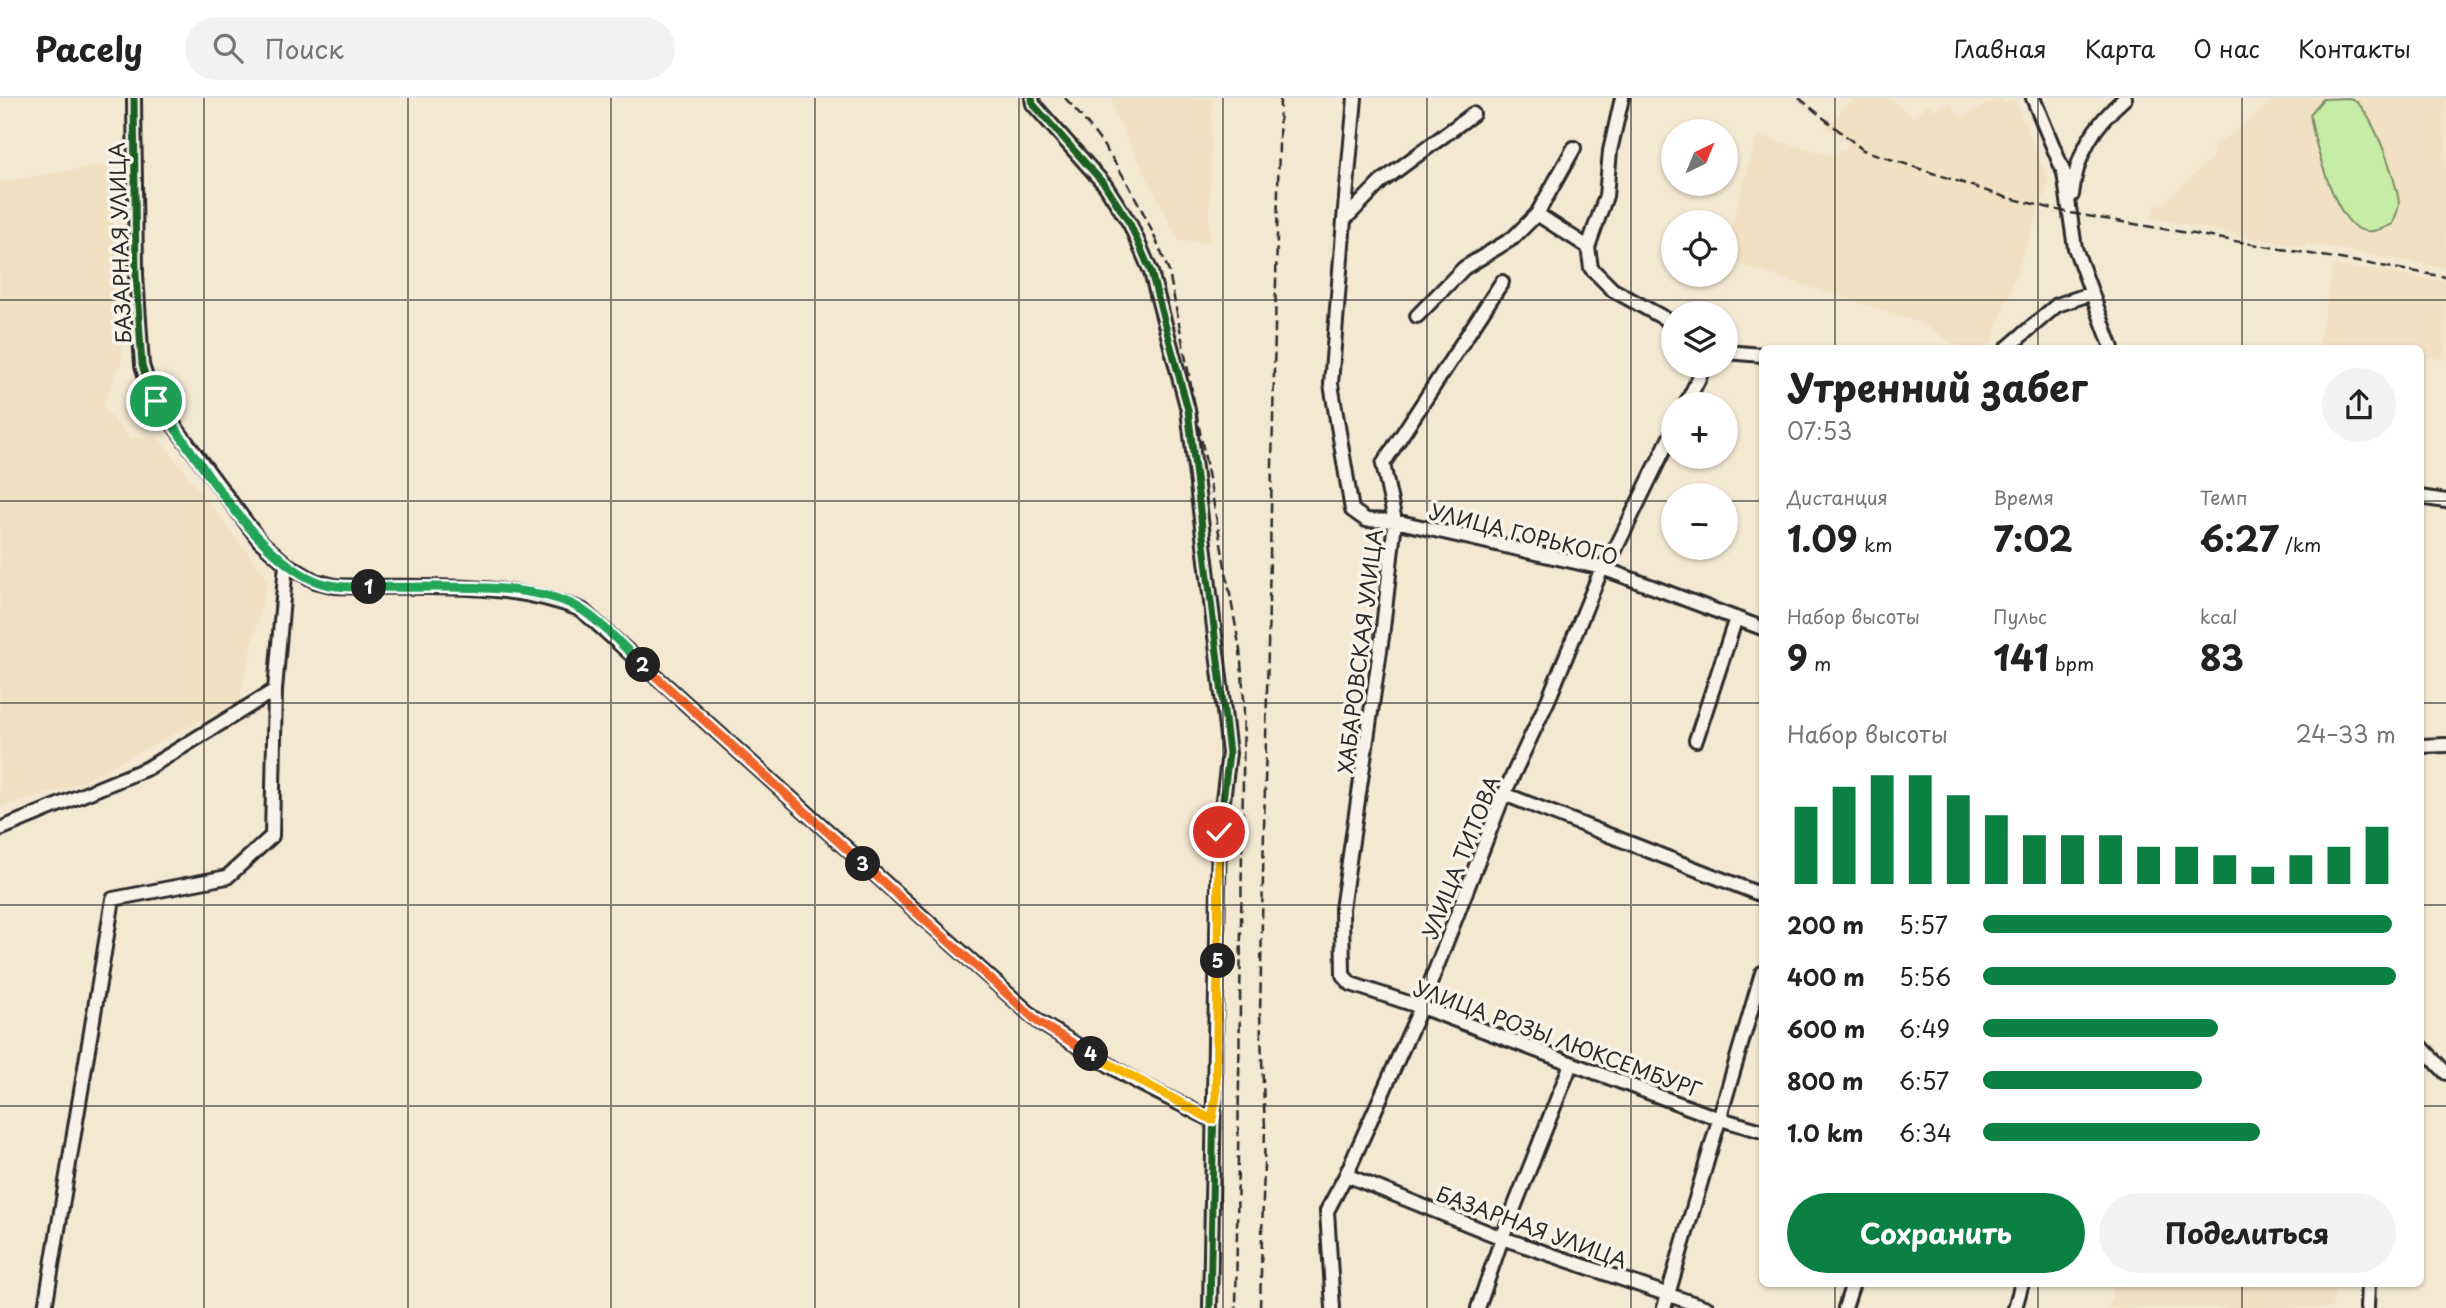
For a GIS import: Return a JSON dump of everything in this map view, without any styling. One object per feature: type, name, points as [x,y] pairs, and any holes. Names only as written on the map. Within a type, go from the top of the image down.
[{"type":"street","name":"БАЗАРНАЯ УЛИЦА","points":[[134,98],[136,275],[145,375],[156,401],[258,540],[286,564],[315,581],[335,586],[507,590],[550,597],[582,610],[1038,1022],[1137,1082],[1212,1120]]},
{"type":"street","points":[[1032,98],[1033,104],[1105,186],[1130,224],[1151,272],[1188,410],[1229,753],[1219,832],[1210,1308]]},
{"type":"street","name":"УЛИЦА ГОРЬКОГО","points":[[1355,98],[1331,384],[1352,510],[1366,520],[1395,522],[1602,568],[1759,627]]},
{"type":"street","points":[[1622,98],[1610,151],[1606,196],[1588,247],[1591,268],[1613,290],[1661,316]]},
{"type":"street","points":[[2033,98],[2064,173],[2075,248],[2111,345]]},
{"type":"street","points":[[2070,213],[2078,157],[2091,134],[2125,98]]},
{"type":"street","points":[[1344,220],[1381,182],[1474,114]]},
{"type":"street","points":[[1417,316],[1464,268],[1513,238],[1537,214],[1574,148]]},
{"type":"street","points":[[1537,214],[1588,247]]},
{"type":"street","name":"ХАБАРОВСКАЯ УЛИЦА","points":[[1343,975],[1342,909],[1382,637],[1395,522],[1383,464],[1502,282]]},
{"type":"street","points":[[2010,345],[2057,305],[2090,294]]},
{"type":"street","points":[[1738,353],[1759,355]]},
{"type":"street","name":"УЛИЦА ТИТОВА","points":[[1333,1308],[1327,1211],[1346,1175],[1421,1007],[1504,794],[1549,698],[1602,568],[1612,555],[1661,455]]},
{"type":"street","points":[[2424,498],[2446,501]]},
{"type":"street","points":[[45,1308],[113,899],[227,877],[272,836],[275,690],[286,564]]},
{"type":"street","points":[[1696,740],[1735,618]]},
{"type":"street","points":[[0,829],[148,768],[275,690]]},
{"type":"street","points":[[2424,746],[2446,745]]},
{"type":"street","points":[[1504,794],[1759,894]]},
{"type":"street","name":"УЛИЦА РОЗЫ ЛЮКСЕМБУРГ","points":[[1343,975],[1351,984],[1421,1007],[1717,1118],[1759,1130]]},
{"type":"street","points":[[1664,1308],[1717,1118],[1759,983]]},
{"type":"street","points":[[2424,1049],[2446,1073]]},
{"type":"street","points":[[1478,1308],[1502,1238],[1571,1064]]},
{"type":"street","name":"БАЗАРНАЯ УЛИЦА","points":[[1346,1175],[1502,1238],[1707,1308]]},
{"type":"street","points":[[1845,1308],[1852,1287]]},
{"type":"street","points":[[2015,1308],[2021,1287]]},
{"type":"street","points":[[2367,1308],[2368,1287]]},
{"type":"shaded area","points":[[1112,98],[1212,98],[1209,243],[1179,241],[1115,114]]},
{"type":"shaded area","points":[[1854,98],[1888,98],[1914,117],[1928,102],[1935,110],[1950,102],[1961,118],[1999,98],[2004,104],[2014,99],[2049,181],[1991,345],[1955,345],[1921,323],[1738,264],[1738,210],[1736,210],[1757,136],[1836,156],[1839,151],[1846,150],[1847,140],[1826,127]]},
{"type":"shaded area","points":[[2275,98],[2446,98],[2446,268],[2305,243],[2306,248],[2151,218],[2156,205],[2163,204],[2215,155],[2212,146],[2244,125]]},
{"type":"shaded area","points":[[109,164],[123,358],[103,407],[131,439],[156,435],[268,579],[239,701],[73,786],[0,808],[0,182]]},
{"type":"shaded area","points":[[2333,265],[2446,281],[2446,359],[2424,357],[2424,345],[2319,345]]},
{"type":"shaded area","points":[[2113,1287],[2335,1287],[2332,1308],[2105,1308],[2111,1301]]},
{"type":"green space","points":[[2350,98],[2366,114],[2374,128],[2397,192],[2399,205],[2393,224],[2375,230],[2357,228],[2340,208],[2326,176],[2312,126],[2310,114],[2323,99]]},
{"type":"railway","points":[[1065,98],[1098,138],[1126,180],[1169,272],[1240,650],[1244,699],[1236,1308]]},
{"type":"railway","points":[[1260,1308],[1265,1128],[1260,1013],[1280,98]]},
{"type":"railway","points":[[1799,98],[1863,150],[2005,197],[2070,213],[2446,277]]},
{"type":"cycle path","points":[[134,98],[136,275],[142,365],[156,401],[259,540],[286,564],[315,581],[335,586],[460,587],[492,590],[553,600],[582,610],[1039,1022],[1137,1082],[1212,1120]]},
{"type":"cycle path","points":[[1032,98],[1033,104],[1105,185],[1130,224],[1151,272],[1188,410],[1229,753],[1219,832],[1210,1308]]},
{"type":"route","points":[[156,401],[258,540],[286,564],[315,581],[335,586],[507,590],[550,597],[582,610],[1038,1022],[1137,1082],[1212,1120],[1216,1096],[1219,832]]}]
